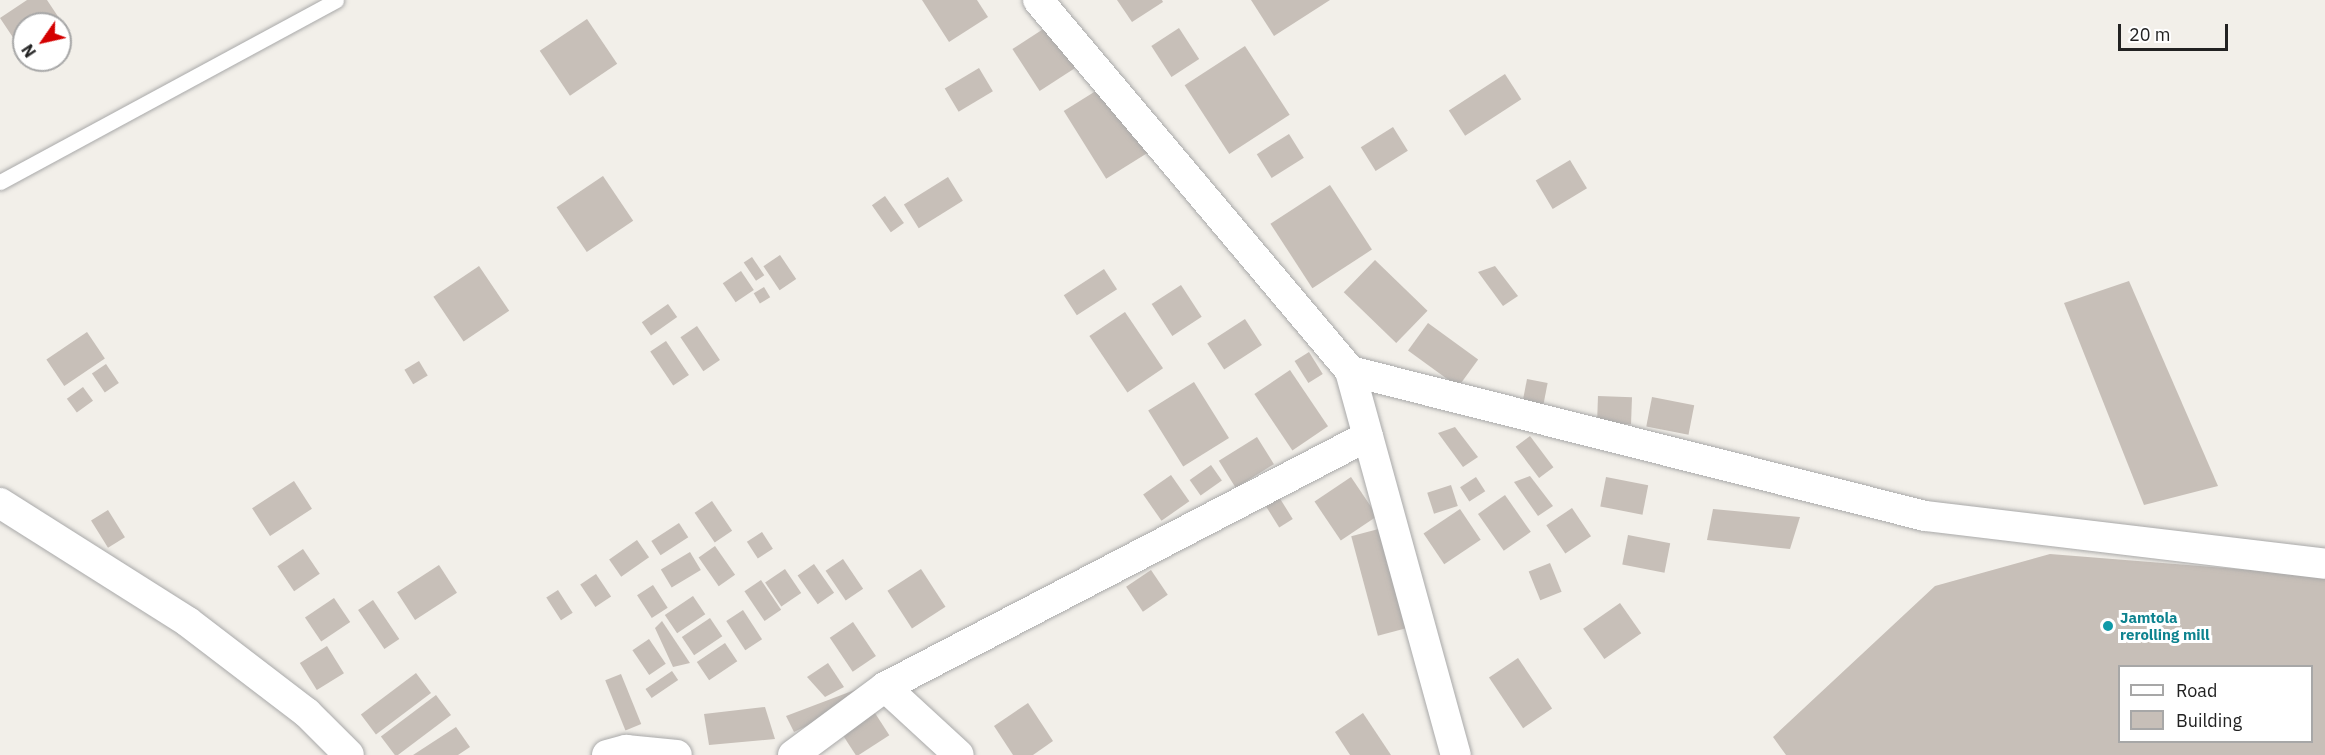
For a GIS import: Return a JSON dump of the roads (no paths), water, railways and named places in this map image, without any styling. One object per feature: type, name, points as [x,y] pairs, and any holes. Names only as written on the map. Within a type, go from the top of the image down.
[{"type":"street","points":[[1038,0],[1350,371],[1456,755]]},
{"type":"street","points":[[1350,371],[1925,516],[2325,564]]},
{"type":"street","points":[[793,755],[885,687],[1368,436]]},
{"type":"street","points":[[0,503],[188,622],[307,713],[349,755]]},
{"type":"street","points":[[885,687],[959,755]]},
{"type":"street","points":[[607,755],[626,750],[677,755]]},
{"type":"lane","points":[[0,182],[336,0]]},
{"type":"place","name":"Jamtola rerolling mill","points":[[2108,626]]}]
